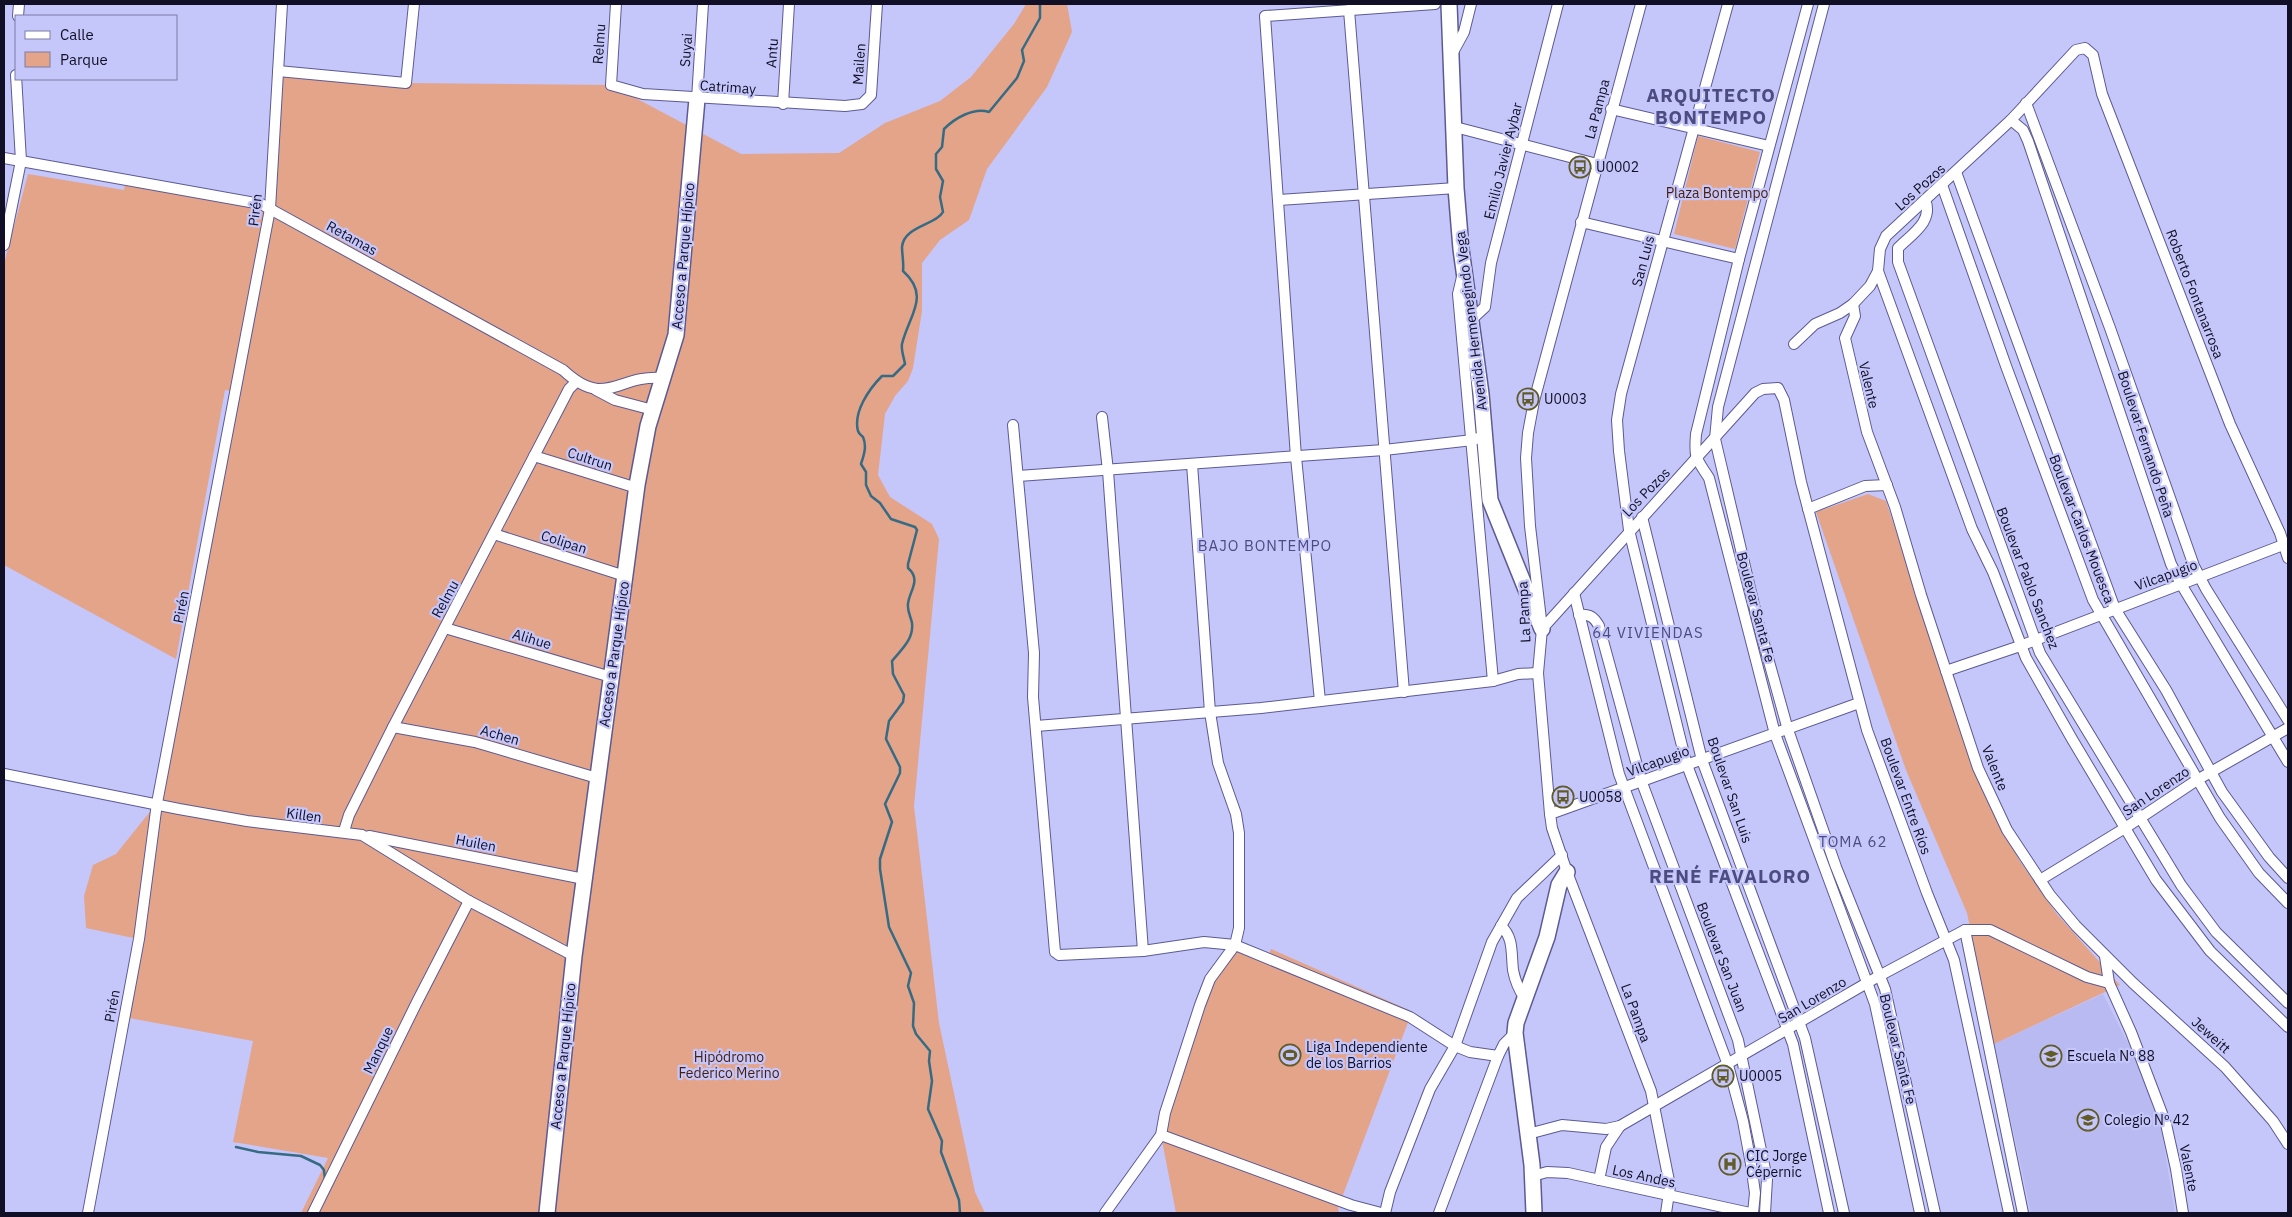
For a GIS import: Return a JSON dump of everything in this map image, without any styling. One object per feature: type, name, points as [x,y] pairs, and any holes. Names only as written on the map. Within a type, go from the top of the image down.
[{"type":"street","name":"Pirén","points":[[88,1213],[139,939],[157,804],[270,209],[282,4]]},
{"type":"street","points":[[278,71],[406,83],[414,4]]},
{"type":"street","name":"Relmu","points":[[611,85],[616,4]]},
{"type":"street","name":"Suyai","points":[[697,98],[703,4]]},
{"type":"street","name":"Antu","points":[[783,104],[789,4]]},
{"type":"street","name":"Mailen","points":[[845,106],[862,104],[871,95],[877,4]]},
{"type":"street","points":[[1320,701],[1296,456],[1265,16],[1354,8],[1435,4]]},
{"type":"street","name":"Avenida Hermenegindo Vega","points":[[1449,4],[1456,188],[1464,267],[1481,394],[1478,438],[1490,500],[1542,629]]},
{"type":"street","points":[[1452,54],[1464,32],[1471,4]]},
{"type":"street","name":"Emilio Javier Aybar","points":[[1471,320],[1485,307],[1491,263],[1558,4]]},
{"type":"street","name":"La Pampa","points":[[1641,4],[1581,222],[1528,433],[1526,458],[1530,526],[1542,629],[1538,673],[1550,814],[1567,872],[1596,942],[1655,1108],[1670,1196],[1666,1213]]},
{"type":"street","name":"San Luis","points":[[1629,530],[1617,420],[1621,394],[1728,4]]},
{"type":"street","points":[[1696,461],[1696,434],[1739,259],[1808,4]]},
{"type":"street","name":"Boulevar Santa Fe","points":[[1824,4],[1718,407],[1715,439],[1758,622],[1788,730],[1836,867],[1888,1000],[1935,1213]]},
{"type":"street","points":[[1354,8],[1365,195],[1404,692]]},
{"type":"street","name":"Roberto Fontanarrosa","points":[[2076,50],[2085,48],[2093,55],[2102,94],[2230,424],[2280,533],[2288,558]]},
{"type":"street","name":"Los Pozos","points":[[1794,344],[1816,324],[1840,313],[1853,304],[1870,286],[1878,271],[1880,249],[1886,236],[2011,120],[2076,50]]},
{"type":"street","points":[[4,245],[21,161],[22,144],[17,113],[16,80]]},
{"type":"street","name":"Catrimay","points":[[611,85],[643,94],[783,104],[845,106]]},
{"type":"street","name":"Acceso a Parque Hípico","points":[[547,1213],[574,956],[637,488],[648,426],[676,335],[697,98]]},
{"type":"street","name":"Boulevar Fernando Peña","points":[[2026,103],[2107,319],[2148,441],[2199,577],[2288,720]]},
{"type":"street","points":[[1611,109],[1769,146]]},
{"type":"street","name":"Boulevar Fernando Peña","points":[[2011,120],[2023,130],[2028,141],[2171,564],[2181,584],[2288,762]]},
{"type":"street","points":[[1455,127],[1597,164]]},
{"type":"street","name":"Retamas","points":[[4,158],[262,204],[563,370],[576,382],[615,400],[653,410]]},
{"type":"street","name":"Boulevar Carlos Mouesca","points":[[1956,172],[2115,609],[2166,690],[2237,815],[2288,878]]},
{"type":"street","name":"Boulevar Carlos Mouesca","points":[[1942,185],[2016,393],[2093,600],[2197,780],[2259,873],[2288,903]]},
{"type":"street","points":[[1279,200],[1456,188]]},
{"type":"street","name":"Boulevar Pablo Sanchez","points":[[1925,200],[1929,209],[1928,218],[1898,248],[1898,262],[2034,640],[2040,653],[2181,885],[2216,932],[2288,1003]]},
{"type":"street","points":[[1581,222],[1739,259]]},
{"type":"street","points":[[1464,267],[1458,294],[1478,438],[1493,681]]},
{"type":"street","points":[[1878,271],[1972,530],[1993,572],[2020,646],[2072,740],[2156,880],[2210,952],[2288,1027]]},
{"type":"street","name":"Valente","points":[[1853,304],[1855,316],[1846,333],[1847,348],[1867,432],[1887,485],[1983,780],[2007,830],[2040,880],[2076,926],[2105,956],[2109,983],[2159,1102],[2174,1160],[2183,1213]]},
{"type":"street","points":[[595,390],[653,377],[663,378]]},
{"type":"street","name":"Relmu","points":[[344,832],[349,815],[393,727],[569,388],[576,382]]},
{"type":"street","name":"Los Pozos","points":[[1542,629],[1629,530],[1696,461],[1755,394],[1763,389],[1778,388]]},
{"type":"street","name":"Boulevar Entre Ríos","points":[[1778,388],[1784,400],[1808,509],[1859,703],[1885,782],[1954,960],[2009,1213]]},
{"type":"street","points":[[1102,416],[1108,471],[1124,720],[1142,951]]},
{"type":"street","points":[[1013,425],[1034,653],[1036,726],[1055,952],[1060,956],[1142,951],[1204,942],[1235,946],[1410,1017],[1455,1046],[1470,1052],[1498,1056]]},
{"type":"street","points":[[1018,476],[1384,450],[1478,438]]},
{"type":"street","name":"Cultrun","points":[[534,456],[637,488]]},
{"type":"street","name":"Boulevar Santa Fe","points":[[1696,461],[1709,478],[1775,734],[1875,1004],[1920,1213]]},
{"type":"street","points":[[1105,1213],[1161,1135],[1165,1113],[1200,1005],[1210,979],[1235,946],[1239,928],[1239,833],[1236,814],[1218,763],[1210,712],[1192,464]]},
{"type":"street","points":[[1808,509],[1866,486],[1887,485]]},
{"type":"street","name":"Boulevar San Luis","points":[[1642,517],[1702,760],[1800,1023],[1844,1213]]},
{"type":"street","name":"Boulevar San Luis","points":[[1629,530],[1687,765],[1793,1044],[1829,1213]]},
{"type":"street","name":"Colipan","points":[[494,534],[625,576]]},
{"type":"street","name":"Vilcapugio","points":[[1946,671],[2020,646],[2283,545]]},
{"type":"street","points":[[1574,594],[1624,788],[1728,1065],[1744,1121],[1751,1164],[1755,1193],[1751,1213]]},
{"type":"street","name":"Boulevar San Juan","points":[[1579,615],[1588,614],[1595,619],[1599,626],[1641,780],[1743,1056],[1767,1179],[1765,1213]]},
{"type":"street","name":"Alihue","points":[[445,628],[612,677]]},
{"type":"street","points":[[1036,726],[1124,720],[1320,701],[1493,681],[1518,674],[1538,673]]},
{"type":"street","name":"Vilcapugio","points":[[1550,814],[1859,703]]},
{"type":"street","name":"Achen","points":[[393,727],[475,742],[597,778]]},
{"type":"street","name":"San Lorenzo","points":[[2040,880],[2125,828],[2197,780],[2288,728]]},
{"type":"street","name":"Killen","points":[[4,774],[138,802],[246,821],[362,835],[469,901],[574,956]]},
{"type":"street","name":"Huilen","points":[[362,835],[584,879]]},
{"type":"street","points":[[1385,1213],[1390,1192],[1430,1090],[1455,1046],[1492,942],[1517,898],[1562,855]]},
{"type":"street","points":[[1534,1213],[1533,1176],[1515,1033],[1547,937],[1559,885],[1567,872]]},
{"type":"street","name":"Manque","points":[[313,1213],[416,1002],[469,901]]},
{"type":"street","points":[[1500,926],[1508,932],[1511,942],[1513,972],[1525,1000]]},
{"type":"street","points":[[1965,930],[2023,1213]]},
{"type":"street","name":"San Lorenzo","points":[[1528,1134],[1562,1125],[1606,1129],[1620,1126],[1655,1108],[1879,976],[1965,930],[1990,930],[2087,977],[2109,983]]},
{"type":"street","name":"Jeweitt","points":[[2105,956],[2225,1067],[2273,1122],[2288,1144]]},
{"type":"street","points":[[1439,1213],[1498,1056],[1504,1044],[1515,1033]]},
{"type":"street","points":[[1599,1180],[1606,1146],[1620,1126]]},
{"type":"street","points":[[1161,1135],[1351,1205],[1381,1213]]},
{"type":"street","name":"Los Andes","points":[[1533,1176],[1547,1172],[1568,1174],[1751,1213]]},
{"type":"shaded area","points":[[2103,994],[2137,1061],[2162,1133],[2175,1213],[2031,1213],[1994,1044]]},
{"type":"green space","name":"Hipódromo Federico Merino","points":[[1026,4],[1067,4],[1072,32],[1047,87],[987,169],[969,220],[940,240],[922,263],[922,311],[913,368],[908,381],[895,396],[885,414],[878,475],[890,497],[932,524],[939,539],[914,806],[939,1023],[975,1192],[985,1213],[301,1213],[328,1158],[233,1142],[253,1041],[124,1017],[138,939],[86,928],[84,896],[93,865],[116,854],[157,803],[237,392],[225,390],[176,659],[4,565],[4,264],[28,174],[124,190],[126,180],[270,209],[278,71],[406,83],[611,85],[741,154],[839,153],[885,123],[940,101],[971,77],[1014,24]]},
{"type":"green space","name":"Plaza Bontempo","points":[[1698,136],[1760,152],[1735,249],[1674,234]]},
{"type":"green space","points":[[1868,494],[1886,501],[1973,766],[2019,860],[2056,913],[2120,985],[1994,1044],[1967,913],[1906,770],[1816,512]]},
{"type":"green space","name":"Liga Independiente de los Barrios","points":[[1235,945],[1268,957],[1271,949],[1409,1010],[1406,1015],[1410,1017],[1338,1208],[1339,1213],[1176,1213],[1161,1135],[1200,1005]]},
{"type":"waterway","points":[[960,1213],[959,1200],[941,1152],[942,1141],[928,1109],[932,1081],[929,1061],[930,1051],[916,1034],[913,1026],[914,1003],[908,986],[911,973],[889,927],[880,869],[880,859],[892,822],[885,804],[900,773],[900,767],[886,739],[889,721],[903,702],[904,695],[893,674],[892,661],[906,644],[912,629],[908,607],[914,586],[914,577],[908,568],[908,564],[917,530],[915,527],[891,519],[880,503],[871,496],[866,485],[866,472],[861,464],[865,444],[863,437],[858,432],[857,424],[863,401],[872,387],[882,376],[893,376],[905,364],[902,344],[916,306],[917,297],[916,289],[903,271],[902,247],[908,234],[934,220],[943,212],[940,197],[943,181],[936,169],[936,154],[942,147],[944,129],[971,112],[989,112],[1017,78],[1024,61],[1022,50],[1040,18],[1040,4]]},
{"type":"waterway","points":[[236,1147],[258,1152],[301,1156],[320,1165],[324,1170],[325,1180]]},
{"type":"place","name":"U0002","points":[[1580,167]]},
{"type":"place","name":"U0003","points":[[1528,399]]},
{"type":"place","name":"U0058","points":[[1563,797]]},
{"type":"place","name":"Liga Independiente de los Barrios","points":[[1290,1055]]},
{"type":"place","name":"Escuela Nº 88","points":[[2051,1056]]},
{"type":"place","name":"U0005","points":[[1723,1076]]},
{"type":"place","name":"Colegio Nº 42","points":[[2088,1120]]},
{"type":"place","name":"CIC Jorge Cépernic","points":[[1730,1164]]},
{"type":"district","name":"ARQUITECTO BONTEMPO","points":[[1711,106]]},
{"type":"district","name":"BAJO BONTEMPO","points":[[1265,546]]},
{"type":"district","name":"64 VIVIENDAS","points":[[1648,633]]},
{"type":"district","name":"TOMA 62","points":[[1853,842]]},
{"type":"district","name":"RENÉ FAVALORO","points":[[1730,876]]}]
